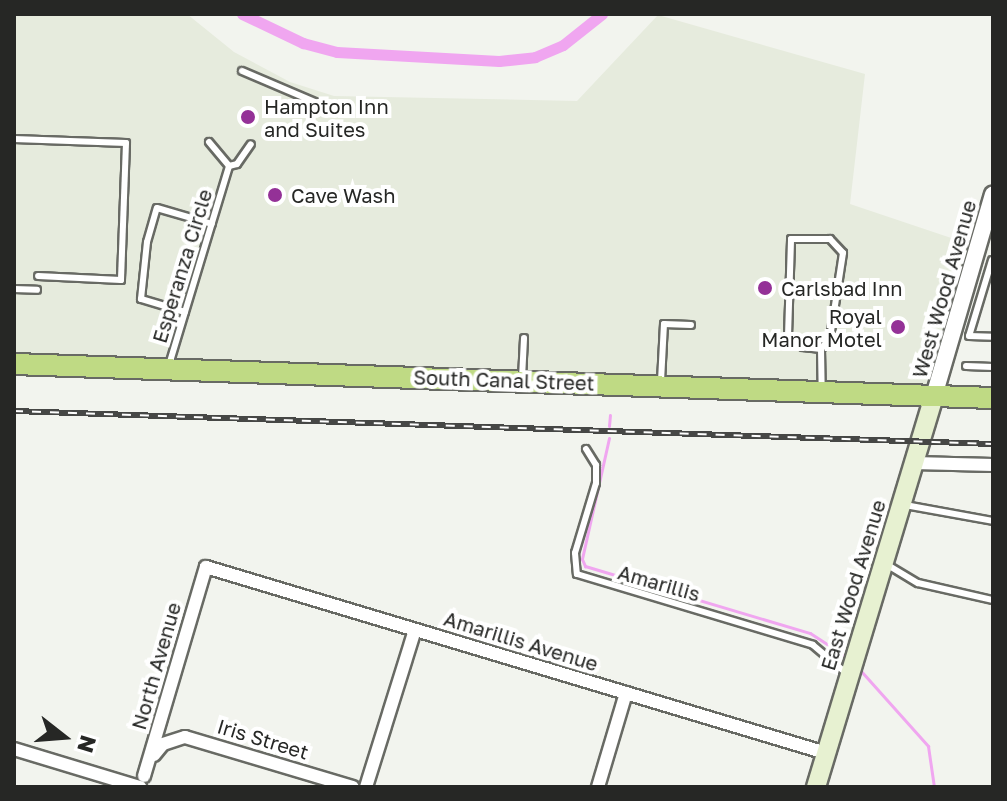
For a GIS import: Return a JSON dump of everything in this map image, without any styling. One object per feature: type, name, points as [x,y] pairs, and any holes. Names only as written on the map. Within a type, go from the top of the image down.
[{"type":"highway","name":"South Canal Street","points":[[14,364],[993,398]]},
{"type":"main road","name":"East Wood Avenue","points":[[816,787],[934,396]]},
{"type":"street","name":"West Wood Avenue","points":[[934,396],[993,194]]},
{"type":"street","points":[[914,463],[993,465]]},
{"type":"street","name":"Amarillis Avenue","points":[[206,567],[826,753]]},
{"type":"street","name":"North Avenue","points":[[142,783],[206,567]]},
{"type":"street","points":[[366,787],[415,630]]},
{"type":"street","points":[[598,787],[626,693]]},
{"type":"street","name":"Iris Street","points":[[163,744],[185,737],[353,787]]},
{"type":"street","name":"North Avenue","points":[[142,783],[163,744]]},
{"type":"street","points":[[14,749],[142,783]]},
{"type":"lane","points":[[242,71],[317,103]]},
{"type":"lane","points":[[14,139],[126,143],[121,280],[38,276]]},
{"type":"lane","points":[[209,142],[228,169],[237,164],[251,144]]},
{"type":"lane","name":"Esperanza Circle","points":[[168,369],[228,169]]},
{"type":"lane","points":[[185,312],[141,299],[147,242],[157,208],[212,224]]},
{"type":"lane","points":[[821,349],[803,347],[788,336],[791,239],[830,239],[843,253],[830,338],[821,349],[822,392]]},
{"type":"lane","points":[[975,255],[993,260],[969,336],[993,337]]},
{"type":"lane","points":[[14,289],[37,290]]},
{"type":"lane","points":[[661,386],[664,324],[691,325]]},
{"type":"lane","points":[[522,381],[524,338]]},
{"type":"lane","points":[[966,366],[993,367]]},
{"type":"lane","name":"Amarillis","points":[[586,449],[596,465],[596,483],[575,553],[577,574],[813,645],[849,676]]},
{"type":"lane","points":[[901,504],[993,521]]},
{"type":"lane","points":[[884,562],[918,583],[993,600]]},
{"type":"shaded area","points":[[14,14],[187,14],[234,52],[290,82],[334,96],[577,101],[658,15],[865,74],[850,204],[978,247],[934,396],[14,364]]},
{"type":"waterway","points":[[242,14],[303,43],[337,52],[499,61],[535,57],[563,45],[602,14]]},
{"type":"waterway","points":[[609,426],[610,415]]},
{"type":"waterway","points":[[609,438],[582,559],[585,566],[810,633],[847,657]]},
{"type":"waterway","points":[[861,671],[928,746],[934,787]]},
{"type":"railway","points":[[14,411],[993,444]]},
{"type":"place","name":"Hampton Inn and Suites","points":[[248,117]]},
{"type":"place","name":"Cave Wash","points":[[275,195]]},
{"type":"place","name":"Carlsbad Inn","points":[[765,288]]},
{"type":"place","name":"Royal Manor Motel","points":[[898,327]]}]
